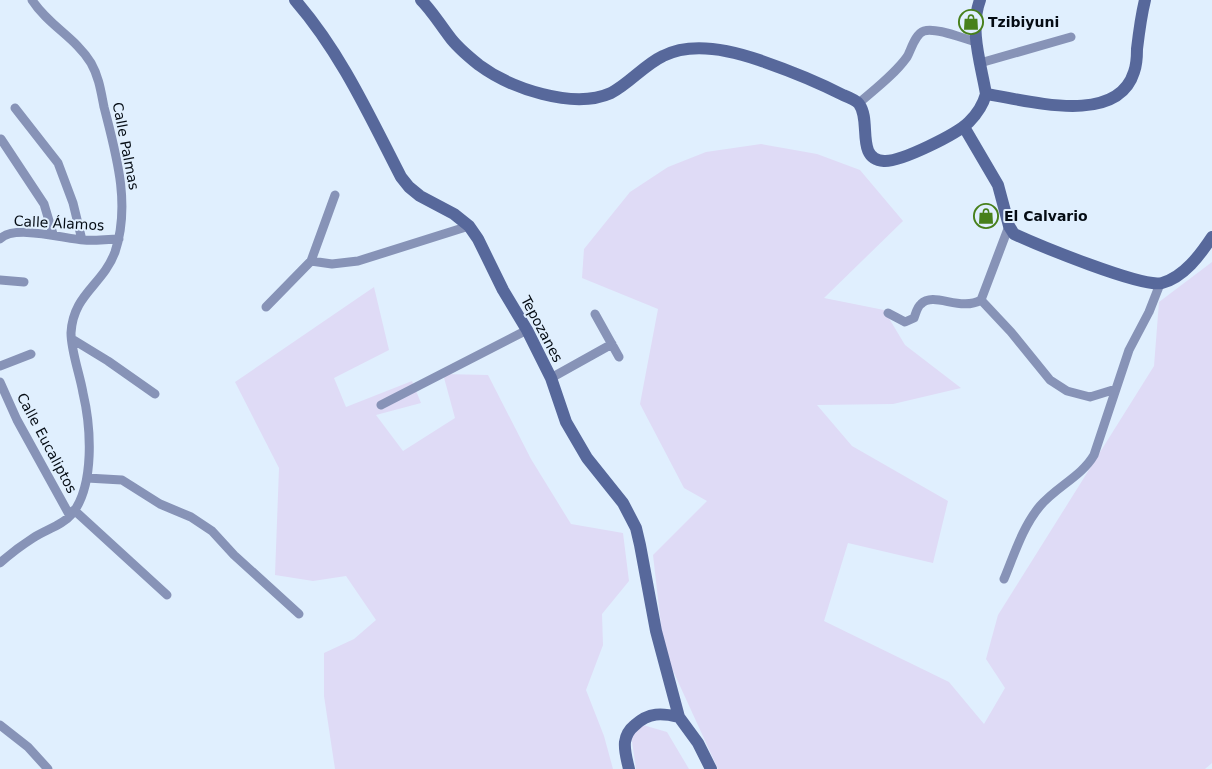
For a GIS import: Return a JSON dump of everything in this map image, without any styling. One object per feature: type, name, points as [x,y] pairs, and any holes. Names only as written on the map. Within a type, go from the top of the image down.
[{"type":"street","name":"Calle Palmas","points":[[32,0],[52,24],[77,45],[91,64],[100,86],[115,150],[122,194],[122,220],[119,239],[112,260],[100,278],[83,296],[74,316],[72,339],[84,396],[89,447],[87,478],[80,499],[72,513]]},
{"type":"street","name":"Tepozanes","points":[[295,0],[338,59],[362,100],[401,177],[420,196],[454,214],[468,226],[478,239],[503,290],[527,330],[551,378],[566,422],[587,458],[623,503],[636,528],[645,563],[656,631],[679,717]]},
{"type":"street","points":[[421,0],[432,10],[450,37],[479,65],[504,80],[532,91],[560,98],[588,98],[610,93],[664,55],[686,49],[732,51],[760,60],[812,80],[859,103],[864,119],[867,150],[873,158],[883,161],[898,160],[914,154],[964,127],[979,110],[986,94],[977,42],[976,4]]},
{"type":"street","points":[[986,94],[1069,107],[1093,105],[1113,97],[1124,89],[1131,80],[1135,70],[1145,0]]},
{"type":"street","points":[[859,103],[898,68],[920,33],[934,30],[977,42]]},
{"type":"street","points":[[980,63],[1072,37]]},
{"type":"street","points":[[15,108],[58,162],[73,203],[82,240]]},
{"type":"street","points":[[964,127],[998,185],[1009,226],[1014,234],[1112,272],[1149,283],[1160,284],[1170,280],[1200,256],[1212,237]]},
{"type":"street","points":[[0,140],[44,204],[52,234]]},
{"type":"street","points":[[266,307],[311,261],[334,196]]},
{"type":"street","points":[[311,261],[332,264],[358,261],[468,226]]},
{"type":"street","points":[[888,313],[905,322],[914,318],[919,305],[926,300],[933,299],[973,304],[982,300],[1009,226]]},
{"type":"street","name":"Calle Álamos","points":[[0,239],[8,233],[52,234],[82,240],[119,239]]},
{"type":"street","points":[[0,280],[24,282]]},
{"type":"street","points":[[1004,579],[1029,524],[1040,506],[1084,468],[1094,455],[1129,350],[1149,312],[1160,284]]},
{"type":"street","points":[[982,300],[1050,380],[1067,391],[1090,396],[1116,389]]},
{"type":"street","points":[[595,314],[619,357]]},
{"type":"street","points":[[381,404],[527,330]]},
{"type":"street","points":[[72,339],[108,361],[155,394]]},
{"type":"street","points":[[551,378],[612,344]]},
{"type":"street","points":[[0,366],[31,354]]},
{"type":"street","name":"Calle Eucaliptos","points":[[0,382],[17,420],[72,513],[167,595]]},
{"type":"street","points":[[87,478],[122,480],[160,504],[191,517],[212,531],[234,556],[299,614]]},
{"type":"street","points":[[0,563],[34,537],[72,513]]},
{"type":"street","points":[[629,769],[625,751],[626,740],[630,730],[650,714],[679,717],[698,743],[711,769]]},
{"type":"street","points":[[0,725],[28,747],[48,769]]},
{"type":"shaded area","points":[[761,144],[817,154],[860,170],[903,221],[824,298],[884,310],[905,345],[961,388],[893,404],[817,405],[852,446],[948,501],[933,563],[848,543],[824,621],[949,682],[984,724],[1005,688],[986,659],[998,615],[1154,366],[1159,302],[1212,262],[1212,763],[1205,769],[718,769],[664,651],[653,555],[707,501],[684,488],[640,404],[658,309],[582,278],[584,249],[630,192],[668,167],[706,152]]},
{"type":"shaded area","points":[[374,287],[389,350],[334,378],[346,407],[412,381],[421,403],[376,415],[403,451],[455,418],[443,374],[488,375],[531,459],[571,524],[623,533],[629,581],[602,614],[603,645],[586,690],[604,736],[613,769],[335,769],[324,696],[324,653],[354,639],[376,620],[346,576],[313,581],[275,575],[279,468],[235,382]]},
{"type":"shaded area","points":[[629,721],[667,732],[689,769],[636,769]]},
{"type":"place","name":"Tzibiyuni","points":[[971,22]]},
{"type":"place","name":"El Calvario","points":[[986,216]]}]
